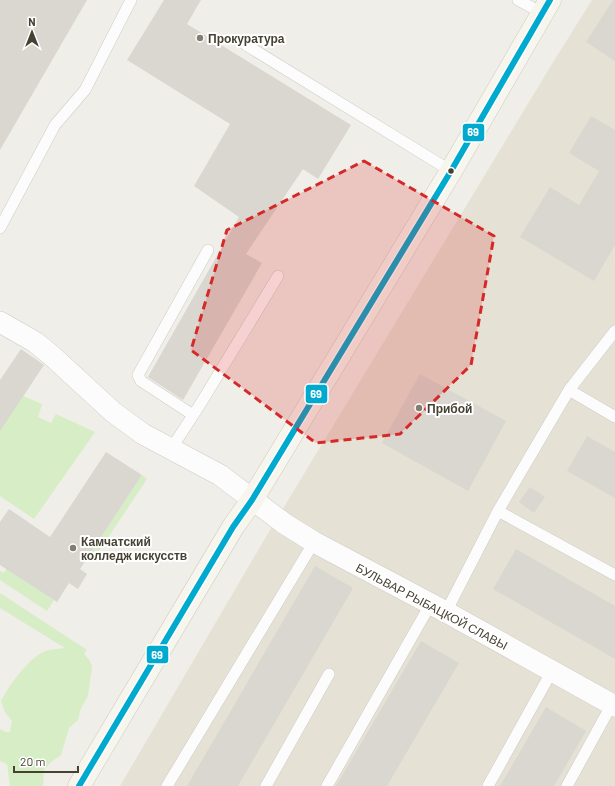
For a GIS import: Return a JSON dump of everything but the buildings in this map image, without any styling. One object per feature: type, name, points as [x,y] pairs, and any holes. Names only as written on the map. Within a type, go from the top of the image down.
[{"type":"main road","points":[[79,786],[451,170],[546,7]]},
{"type":"street","name":"БУЛЬВАР РЫБАЦКОЙ СЛАВЫ","points":[[0,322],[43,348],[113,412],[143,434],[220,475],[252,500],[314,542],[438,608],[614,705]]},
{"type":"lane","points":[[0,228],[55,125],[85,90],[131,0]]},
{"type":"lane","points":[[518,0],[546,7]]},
{"type":"lane","points":[[246,45],[451,170]]},
{"type":"lane","points":[[193,415],[140,381],[138,375],[208,250]]},
{"type":"lane","points":[[171,450],[278,276]]},
{"type":"lane","points":[[328,786],[498,511],[569,390],[615,331]]},
{"type":"lane","points":[[569,390],[615,417]]},
{"type":"lane","points":[[498,511],[615,575]]},
{"type":"lane","points":[[167,786],[314,542]]},
{"type":"lane","points":[[488,786],[552,671]]},
{"type":"lane","points":[[266,786],[330,674]]},
{"type":"lane","points":[[567,786],[614,705]]},
{"type":"highlighted area","points":[[364,161],[494,236],[471,365],[400,434],[316,443],[191,350],[227,230]]},
{"type":"shaded area","points":[[592,0],[615,0],[615,786],[120,786],[267,535]]},
{"type":"green space","points":[[0,386],[42,404],[38,417],[51,423],[56,414],[95,432],[34,519],[0,496]]},
{"type":"green space","points":[[142,475],[147,479],[95,557],[90,554]]},
{"type":"green space","points":[[9,565],[22,579],[54,600],[47,611],[0,580],[0,571],[4,573]]},
{"type":"green space","points":[[0,593],[87,650],[84,654],[92,666],[88,696],[81,708],[78,720],[69,728],[61,755],[51,762],[44,770],[43,786],[10,786],[7,764],[0,761],[0,729],[10,732],[12,721],[5,712],[1,701],[8,688],[19,674],[37,656],[48,650],[65,648],[0,608]]},
{"type":"transit line","name":"69","points":[[79,786],[233,527],[252,500],[451,171],[550,0]]},
{"type":"place","name":"Прокуратура","points":[[200,38]]},
{"type":"place","name":"Прибой","points":[[419,408]]},
{"type":"place","name":"Камчатский колледж искусств","points":[[73,548]]}]
